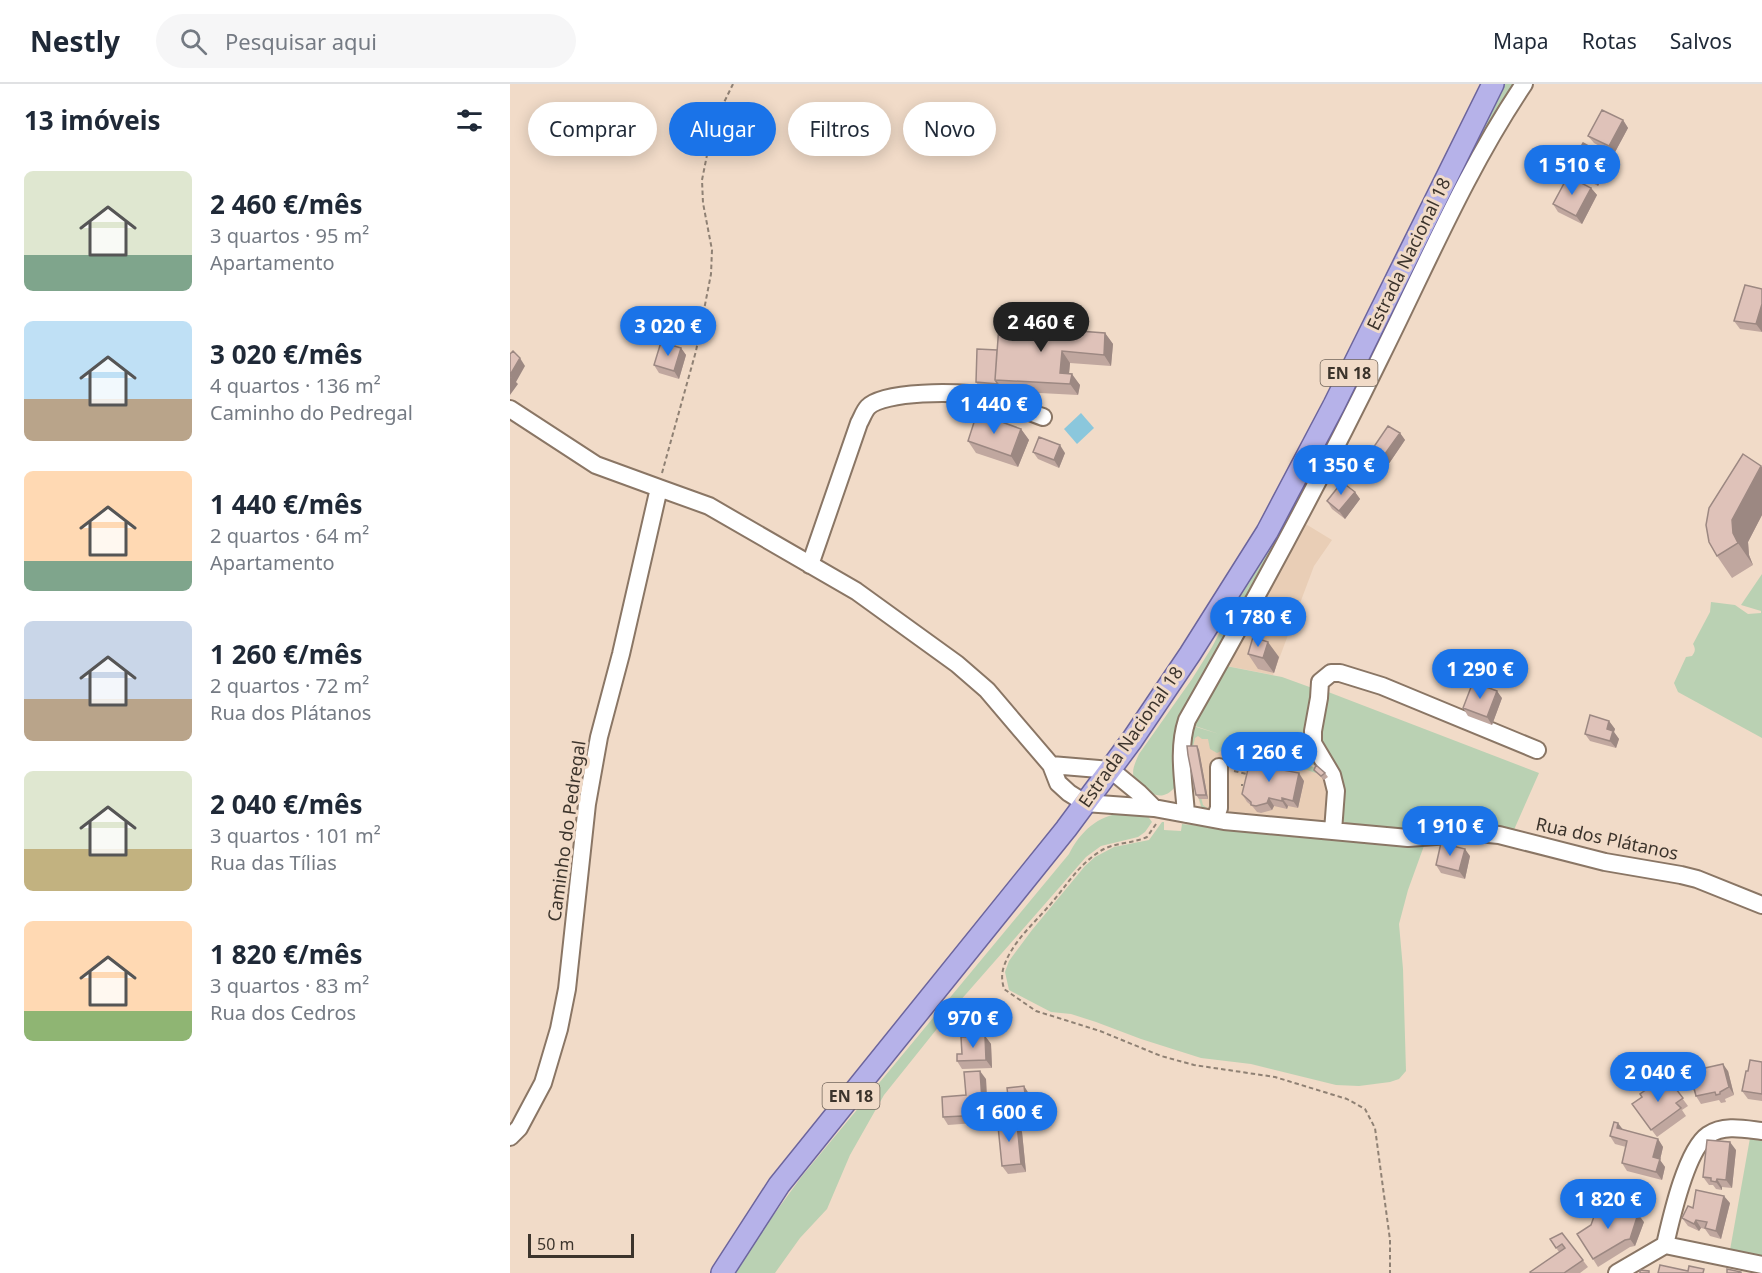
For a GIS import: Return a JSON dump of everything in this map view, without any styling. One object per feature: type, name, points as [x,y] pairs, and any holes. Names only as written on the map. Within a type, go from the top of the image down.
[{"type":"main road","name":"Estrada Nacional 18","points":[[722,1273],[779,1185],[990,926],[1111,770],[1190,654],[1267,532],[1334,405],[1493,84]]},
{"type":"street","points":[[1186,814],[1181,748],[1187,720],[1286,543],[1455,205],[1512,101],[1524,84]]},
{"type":"street","points":[[810,565],[859,423],[869,406],[880,400],[900,395],[963,393],[982,396],[1043,417]]},
{"type":"street","points":[[510,409],[596,465],[629,479],[709,506],[856,591],[957,664],[987,690],[1052,765],[1058,783],[1069,794],[1085,803]]},
{"type":"street","name":"Caminho do Pedregal","points":[[510,1137],[519,1128],[543,1083],[559,1029],[567,989],[587,804],[593,771],[659,488]]},
{"type":"street","points":[[1333,831],[1336,791],[1332,775],[1313,743],[1320,682],[1331,674],[1340,674],[1382,686],[1537,750]]},
{"type":"street","points":[[1052,765],[1111,770],[1158,809]]},
{"type":"street","points":[[1215,819],[1226,771]]},
{"type":"street","name":"Rua dos Plátanos","points":[[1085,803],[1158,809],[1215,819],[1408,838],[1478,833],[1499,835],[1605,862],[1697,879],[1762,905]]},
{"type":"street","points":[[1665,1245],[1693,1150],[1708,1134],[1732,1127],[1762,1131]]},
{"type":"street","points":[[1617,1273],[1665,1245],[1762,1265]]},
{"type":"path","points":[[659,488],[696,351],[708,290],[712,250],[703,203],[702,180],[713,125],[733,84]]},
{"type":"path","points":[[1226,771],[1234,770],[1246,774],[1247,770],[1251,771]]},
{"type":"path","points":[[1158,809],[1153,830],[1147,837],[1101,850],[1082,866],[1010,952],[1003,967],[1001,979],[1004,989],[1036,1011],[1100,1031],[1161,1056],[1194,1065],[1275,1077],[1347,1099],[1365,1109],[1376,1128],[1390,1240],[1390,1273]]},
{"type":"shaded area","points":[[1304,523],[1332,540],[1314,566],[1273,675],[1227,666]]},
{"type":"shaded area","points":[[1193,727],[1317,768],[1327,776],[1328,821],[1298,821],[1203,811],[1190,759]]},
{"type":"green space","points":[[1500,84],[1515,84],[1280,542],[1179,719],[1174,735],[1175,787],[1161,796],[1153,794],[1134,778],[1133,769],[1139,754],[1212,647]]},
{"type":"green space","points":[[1762,574],[1762,738],[1678,692],[1674,683],[1686,657],[1694,653],[1693,644],[1710,612],[1711,602],[1735,605],[1748,614],[1761,613],[1761,611],[1741,605]]},
{"type":"green space","points":[[1226,666],[1282,677],[1315,689],[1324,768],[1291,759],[1318,769],[1316,773],[1244,749],[1233,752],[1227,748],[1217,753],[1210,749],[1208,739],[1198,736],[1195,738],[1193,747],[1201,797],[1203,805],[1210,810],[1202,809],[1191,757],[1193,726],[1219,734],[1192,725]]},
{"type":"green space","points":[[1323,690],[1539,773],[1513,832],[1387,830],[1337,821],[1319,747]]},
{"type":"green space","points":[[1123,813],[1147,815],[1152,822],[1138,837],[1101,846],[1086,857],[952,1010],[884,1095],[850,1155],[827,1209],[800,1238],[775,1273],[731,1273],[802,1176],[1069,854],[1084,832],[1106,817]]},
{"type":"green space","points":[[1164,822],[1164,830],[1181,831],[1182,824],[1248,831],[1425,843],[1408,890],[1399,924],[1403,969],[1406,1071],[1399,1079],[1359,1086],[1336,1085],[1251,1064],[1201,1058],[1071,1014],[1051,1012],[1009,990],[1005,972],[1009,961],[1085,866],[1095,857],[1114,847],[1149,840]]},
{"type":"green space","points":[[1750,1138],[1762,1140],[1762,1256],[1730,1250]]},
{"type":"water","points":[[1081,413],[1094,428],[1077,444],[1064,429]]},
{"type":"building","points":[[1602,110],[1623,120],[1609,146],[1588,136]]},
{"type":"building","points":[[1583,143],[1605,155],[1593,178],[1570,166]]},
{"type":"building","points":[[1568,176],[1591,188],[1576,216],[1553,204]]},
{"type":"building","points":[[1745,285],[1762,289],[1762,304],[1756,324],[1734,321]]},
{"type":"building","points":[[999,325],[1105,333],[1104,355],[1062,351],[1060,373],[1072,374],[1070,384],[995,380]]},
{"type":"building","points":[[661,342],[681,348],[674,371],[654,365]]},
{"type":"building","points":[[977,349],[997,350],[995,380],[998,384],[976,382]]},
{"type":"building","points":[[513,351],[520,358],[510,375],[510,354]]},
{"type":"building","points":[[977,413],[1021,429],[1011,456],[968,441]]},
{"type":"building","points":[[1388,426],[1400,433],[1382,458],[1371,451]]},
{"type":"building","points":[[1039,437],[1060,445],[1054,460],[1033,452]]},
{"type":"building","points":[[1743,454],[1761,466],[1732,520],[1733,533],[1738,543],[1717,556],[1709,542],[1706,525],[1709,508]]},
{"type":"building","points":[[1342,482],[1355,492],[1339,511],[1327,501]]},
{"type":"building","points":[[1253,637],[1268,642],[1263,658],[1248,654]]},
{"type":"building","points":[[1473,682],[1497,691],[1487,717],[1463,708]]},
{"type":"building","points":[[1590,715],[1609,721],[1607,729],[1613,731],[1610,741],[1585,734]]},
{"type":"building","points":[[1275,744],[1289,749],[1288,755],[1273,749]]},
{"type":"building","points":[[1187,746],[1197,746],[1206,795],[1196,795]]},
{"type":"building","points":[[1256,758],[1273,762],[1272,768],[1299,773],[1293,801],[1269,798],[1267,803],[1251,805],[1251,802],[1242,794],[1250,761],[1255,763]]},
{"type":"building","points":[[1316,765],[1325,773],[1321,776],[1314,770]]},
{"type":"building","points":[[1441,843],[1465,849],[1459,871],[1436,865]]},
{"type":"building","points":[[985,1036],[986,1060],[957,1061],[957,1054],[962,1054],[961,1037]]},
{"type":"building","points":[[1750,1060],[1762,1062],[1762,1094],[1742,1091]]},
{"type":"building","points":[[1723,1064],[1729,1087],[1720,1094],[1716,1095],[1715,1092],[1696,1096],[1687,1072]]},
{"type":"building","points":[[980,1071],[983,1115],[943,1117],[942,1097],[966,1095],[964,1072]]},
{"type":"building","points":[[1666,1076],[1683,1098],[1676,1103],[1681,1108],[1651,1130],[1632,1104],[1642,1097],[1640,1094]]},
{"type":"building","points":[[1024,1086],[1026,1102],[1009,1104],[1007,1088]]},
{"type":"building","points":[[1010,1117],[1011,1125],[1017,1124],[1021,1164],[1002,1166],[998,1126],[1004,1125],[1003,1118]]},
{"type":"building","points":[[1614,1122],[1618,1123],[1617,1128],[1658,1139],[1653,1157],[1660,1159],[1656,1172],[1622,1163],[1627,1141],[1610,1136]]},
{"type":"building","points":[[1707,1140],[1730,1142],[1726,1180],[1717,1179],[1716,1182],[1711,1181],[1711,1178],[1703,1177]]},
{"type":"building","points":[[1696,1190],[1724,1196],[1716,1231],[1705,1228],[1707,1222],[1696,1220],[1694,1224],[1682,1218],[1688,1206],[1693,1208]]},
{"type":"building","points":[[1598,1205],[1608,1209],[1610,1205],[1638,1214],[1630,1239],[1593,1259],[1577,1234],[1591,1225]]},
{"type":"building","points":[[1562,1233],[1583,1260],[1564,1273],[1531,1273],[1565,1248],[1562,1244],[1556,1248],[1550,1239]]},
{"type":"building","points":[[1660,1265],[1688,1271],[1689,1266],[1704,1269],[1703,1273],[1658,1273]]},
{"type":"building","points":[[1727,1269],[1741,1272],[1741,1273],[1727,1273]]}]
